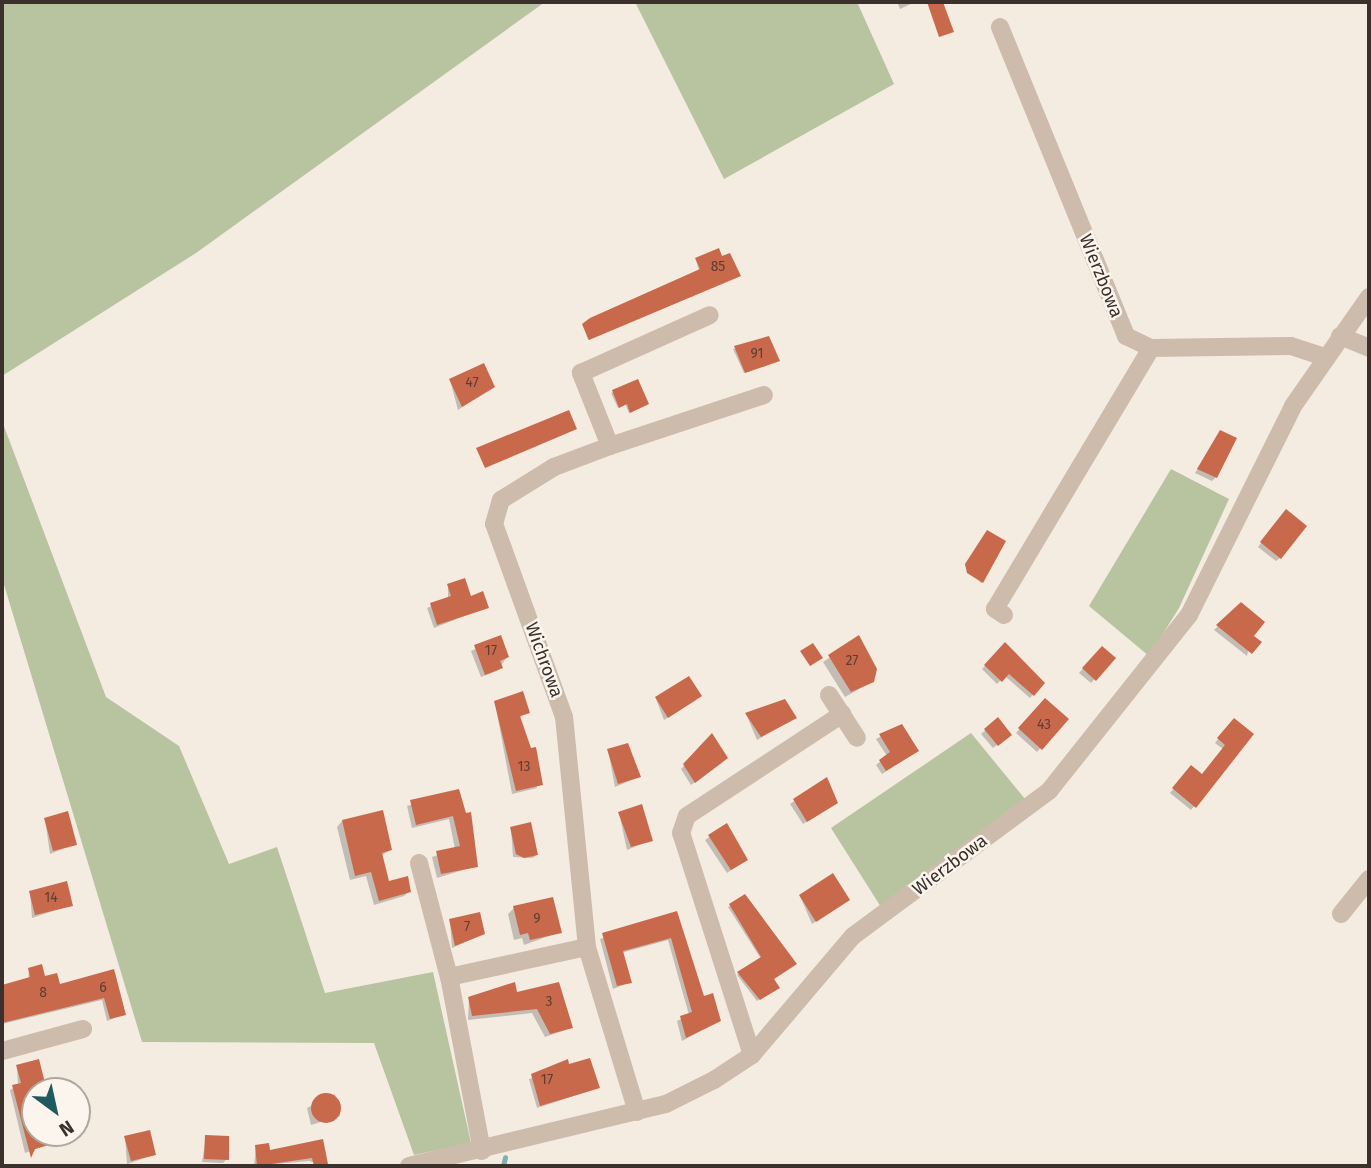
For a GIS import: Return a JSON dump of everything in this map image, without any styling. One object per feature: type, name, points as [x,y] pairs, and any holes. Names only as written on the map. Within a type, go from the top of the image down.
[{"type":"street","name":"Wierzbowa","points":[[1000,27],[1122,329],[1151,348]]},
{"type":"street","name":"Wierzbowa","points":[[409,1166],[482,1151],[666,1104],[752,1055],[853,936],[1049,791],[1189,615],[1293,406],[1324,357],[1369,297]]},
{"type":"street","points":[[610,446],[581,373],[710,315]]},
{"type":"street","points":[[1340,336],[1369,348]]},
{"type":"street","points":[[1004,615],[995,609],[1151,348],[1290,346],[1324,357]]},
{"type":"street","name":"Wichrowa","points":[[637,1112],[586,947],[564,717],[494,524],[501,500],[554,467],[764,396]]},
{"type":"street","points":[[829,695],[857,738]]},
{"type":"street","points":[[752,1055],[681,833],[687,816],[842,714]]},
{"type":"street","points":[[419,863],[449,977],[482,1151]]},
{"type":"street","points":[[1342,914],[1369,879]]},
{"type":"street","points":[[449,977],[586,947]]},
{"type":"street","points":[[2,1051],[83,1029]]},
{"type":"green space","points":[[2,2],[545,2],[196,253],[2,376]]},
{"type":"green space","points":[[635,2],[857,2],[894,84],[724,179]]},
{"type":"green space","points":[[2,421],[106,697],[179,746],[229,864],[277,847],[325,993],[433,972],[471,1143],[414,1155],[374,1043],[142,1042],[2,578]]},
{"type":"green space","points":[[1171,469],[1229,499],[1179,608],[1149,656],[1089,606]]},
{"type":"green space","points":[[971,733],[1025,799],[881,907],[831,828]]},
{"type":"building","points":[[927,2],[943,2],[954,32],[939,37]]},
{"type":"building","points":[[719,248],[722,256],[730,253],[741,276],[589,340],[582,324],[590,318],[700,269],[695,258]]},
{"type":"building","points":[[769,336],[780,361],[745,373],[734,346]]},
{"type":"building","points":[[484,363],[495,387],[462,407],[449,379]]},
{"type":"building","points":[[638,379],[649,404],[630,413],[627,404],[619,408],[612,390]]},
{"type":"building","points":[[569,410],[577,429],[485,468],[476,448]]},
{"type":"building","points":[[1220,430],[1237,438],[1217,478],[1197,469]]},
{"type":"building","points":[[1286,509],[1307,526],[1281,559],[1260,542]]},
{"type":"building","points":[[987,530],[1006,541],[983,583],[967,573],[965,564]]},
{"type":"building","points":[[465,578],[471,596],[483,591],[489,608],[437,625],[430,603],[451,596],[447,584]]},
{"type":"building","points":[[1241,602],[1265,622],[1254,636],[1262,642],[1252,654],[1216,625]]},
{"type":"building","points":[[501,635],[509,657],[500,661],[503,668],[485,675],[474,645]]},
{"type":"building","points":[[859,635],[877,669],[874,682],[851,692],[828,655]]},
{"type":"building","points":[[1005,642],[1045,683],[1034,696],[1009,674],[1002,682],[984,665]]},
{"type":"building","points":[[813,643],[823,658],[810,666],[800,651]]},
{"type":"building","points":[[1102,646],[1116,658],[1096,681],[1082,668]]},
{"type":"building","points":[[689,676],[702,696],[668,718],[655,697]]},
{"type":"building","points":[[523,691],[530,713],[520,716],[531,748],[536,747],[543,785],[516,791],[494,701]]},
{"type":"building","points":[[1045,698],[1069,719],[1042,750],[1018,728]]},
{"type":"building","points":[[785,699],[797,718],[761,737],[745,713]]},
{"type":"building","points":[[998,717],[1012,735],[998,746],[984,729]]},
{"type":"building","points":[[1234,718],[1254,734],[1196,808],[1172,788],[1191,765],[1202,774],[1225,745],[1217,738]]},
{"type":"building","points":[[902,724],[919,751],[886,771],[879,760],[890,752],[879,734]]},
{"type":"building","points":[[712,733],[728,758],[695,783],[683,764]]},
{"type":"building","points":[[628,743],[641,777],[618,784],[607,749]]},
{"type":"building","points":[[827,777],[838,803],[807,822],[793,799]]},
{"type":"building","points":[[459,789],[466,813],[471,812],[478,867],[441,874],[436,851],[460,846],[453,816],[416,825],[410,800]]},
{"type":"building","points":[[642,804],[653,841],[631,847],[618,812]]},
{"type":"building","points":[[383,810],[392,850],[382,853],[389,881],[408,876],[411,892],[379,901],[371,872],[355,876],[342,820]]},
{"type":"building","points":[[68,811],[77,845],[53,851],[44,818]]},
{"type":"building","points":[[531,822],[538,855],[524,858],[516,854],[510,827]]},
{"type":"building","points":[[727,823],[748,860],[731,870],[708,835]]},
{"type":"building","points":[[833,873],[850,900],[816,922],[799,895]]},
{"type":"building","points":[[67,881],[73,906],[35,915],[29,891]]},
{"type":"building","points":[[745,894],[797,964],[774,979],[780,988],[760,1000],[737,972],[761,957],[729,904]]},
{"type":"building","points":[[553,897],[562,933],[530,940],[528,933],[520,935],[513,906]]},
{"type":"building","points":[[677,911],[704,996],[713,993],[721,1021],[686,1038],[680,1016],[692,1012],[671,938],[623,951],[632,983],[617,986],[602,933]]},
{"type":"building","points":[[480,912],[485,934],[455,946],[449,919]]},
{"type":"building","points":[[42,964],[45,976],[57,973],[60,984],[114,969],[126,1015],[110,1019],[104,998],[2,1023],[2,985],[30,977],[28,968]]},
{"type":"building","points":[[515,982],[517,992],[559,982],[573,1028],[550,1034],[537,1009],[472,1016],[468,997]]},
{"type":"building","points":[[590,1058],[600,1088],[540,1106],[531,1074],[568,1059],[569,1064]]},
{"type":"building","points":[[39,1059],[44,1077],[21,1077],[21,1083],[16,1065]]},
{"type":"building","points":[[21,1083],[21,1120],[12,1085]]},
{"type":"building","points":[[326,1093],[332,1094],[340,1102],[340,1114],[332,1122],[326,1123],[320,1122],[312,1114],[311,1108],[312,1102],[320,1094]]},
{"type":"building","points":[[150,1130],[156,1155],[131,1161],[124,1136]]},
{"type":"building","points":[[205,1135],[229,1136],[229,1160],[204,1159]]},
{"type":"building","points":[[323,1139],[328,1164],[314,1166],[312,1158],[257,1166],[255,1145],[269,1143],[270,1150]]},
{"type":"building","points":[[28,1147],[42,1147],[35,1149],[31,1158]]},
{"type":"waterway","points":[[503,1166],[505,1157]]}]
